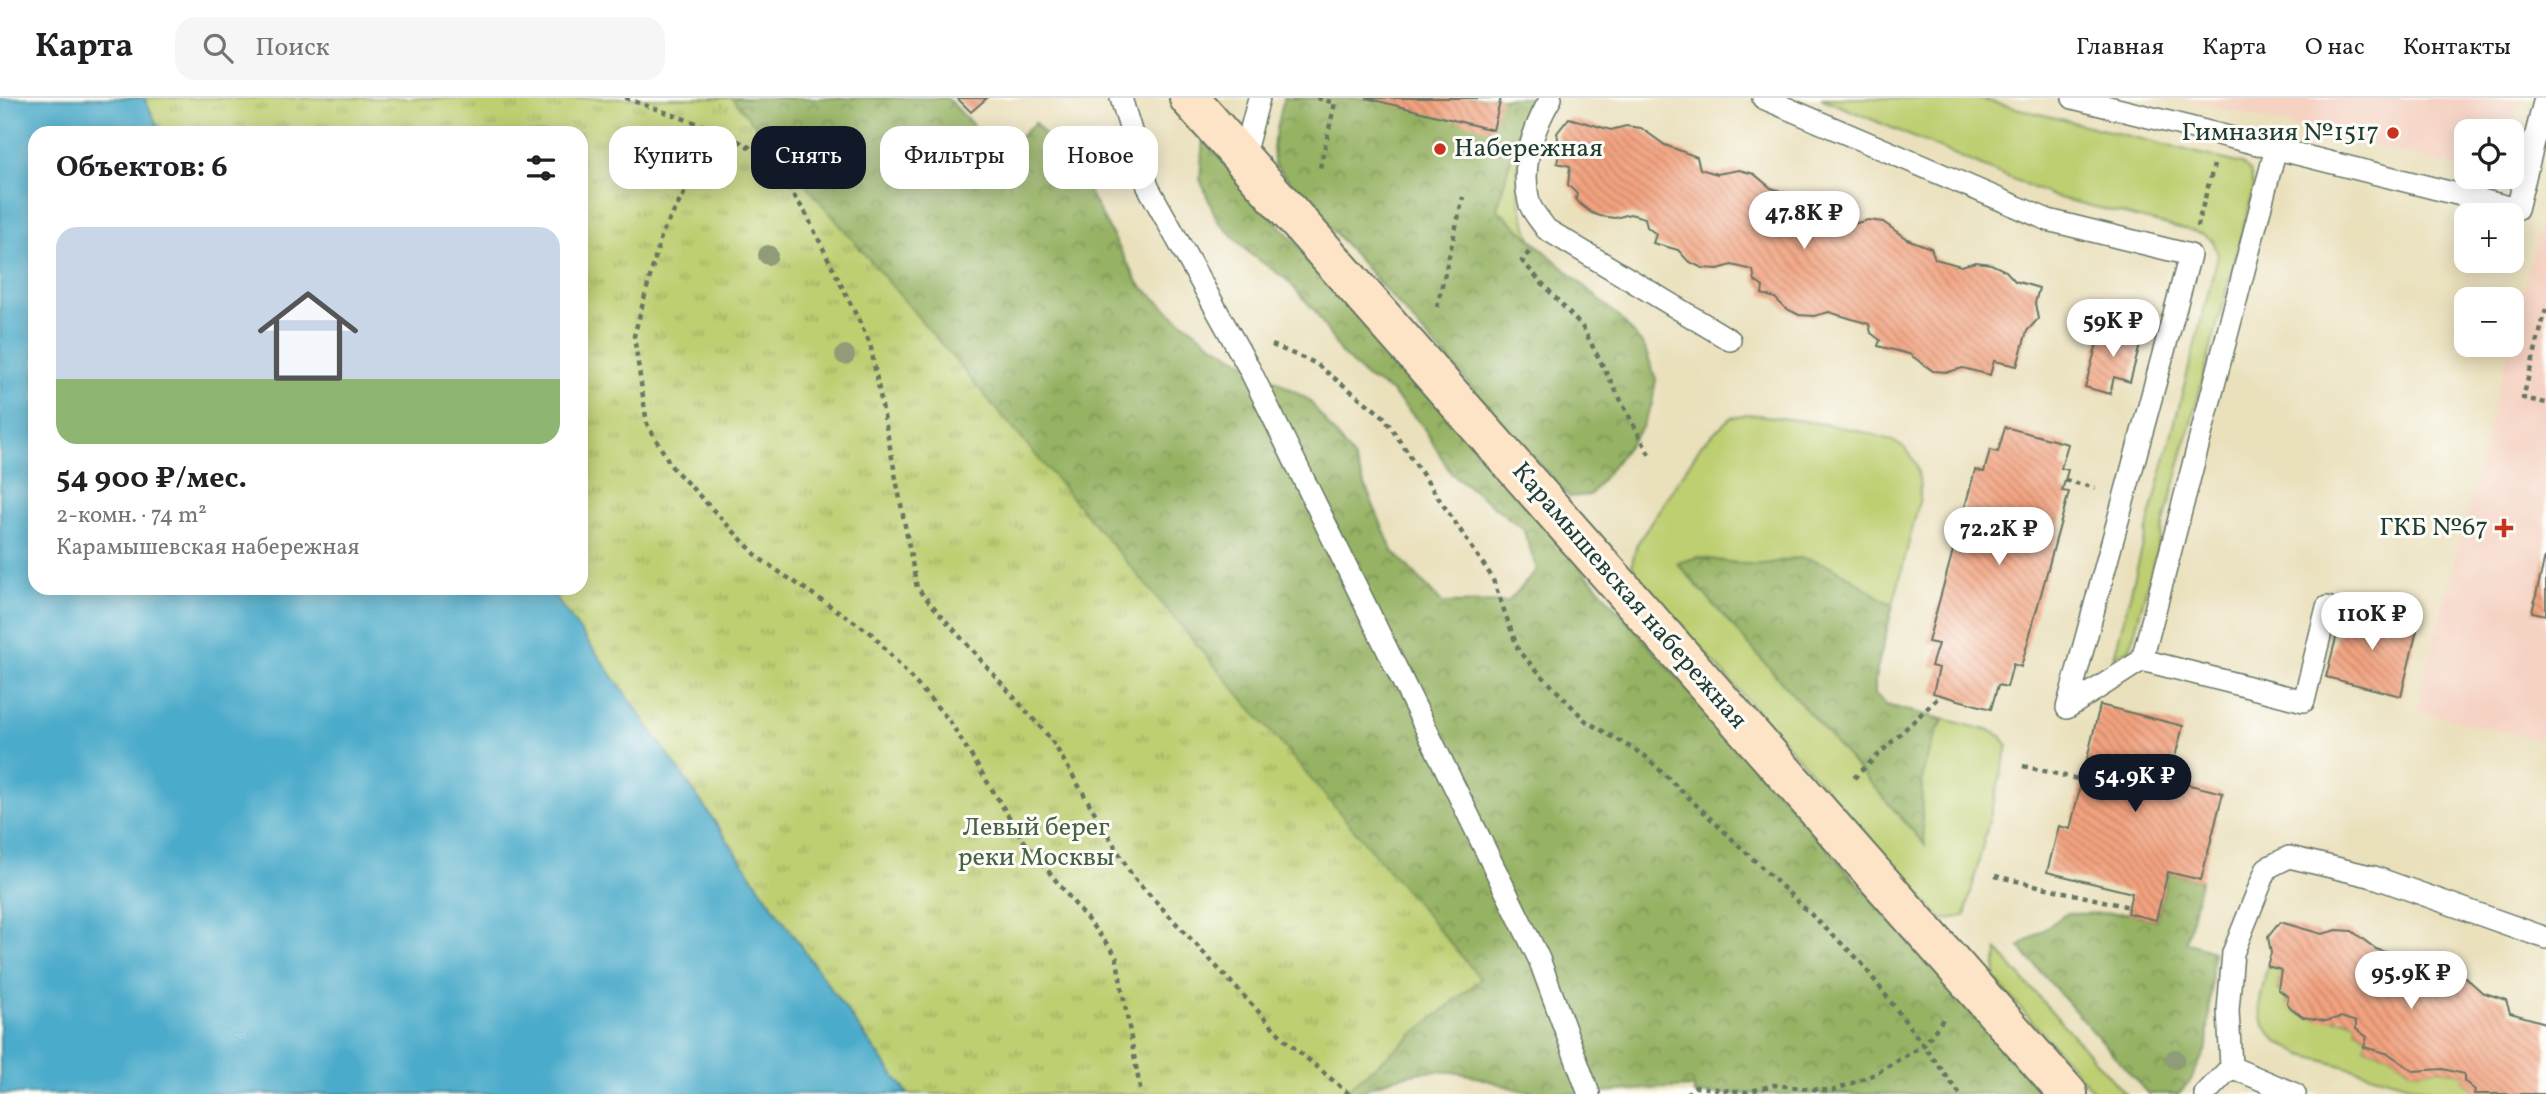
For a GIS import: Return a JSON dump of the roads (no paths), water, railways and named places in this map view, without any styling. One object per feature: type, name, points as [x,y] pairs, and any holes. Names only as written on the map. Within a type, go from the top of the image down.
[{"type":"street","name":"Карамышевская набережная","points":[[1189,98],[2068,1094]]},
{"type":"lane","points":[[1121,98],[1149,187],[1229,329],[1539,959],[1589,1094]]},
{"type":"lane","points":[[1242,159],[1259,98]]},
{"type":"lane","points":[[1551,98],[1535,125],[1526,170],[1529,204],[1546,229],[1730,340]]},
{"type":"lane","points":[[1763,98],[2048,220],[2190,255],[2067,708],[2142,660],[2276,148]]},
{"type":"lane","points":[[2073,98],[2517,209],[2545,98]]},
{"type":"lane","points":[[2142,660],[2304,701],[2327,607]]},
{"type":"lane","points":[[2205,1094],[2231,1067],[2228,1010],[2233,953],[2267,868],[2289,857],[2374,877],[2546,938]]},
{"type":"lane","points":[[2231,1067],[2295,1094]]},
{"type":"water","points":[[0,98],[144,98],[158,126],[28,126],[28,595],[553,595],[908,1094],[0,1094]]},
{"type":"place","name":"Гимназия №1517","points":[[2393,133]]},
{"type":"place","name":"Набережная","points":[[1440,149]]},
{"type":"place","name":"ГКБ №67","points":[[2504,528]]},
{"type":"park label","name":"Левый берег реки Москвы","points":[[1036,843]]}]
